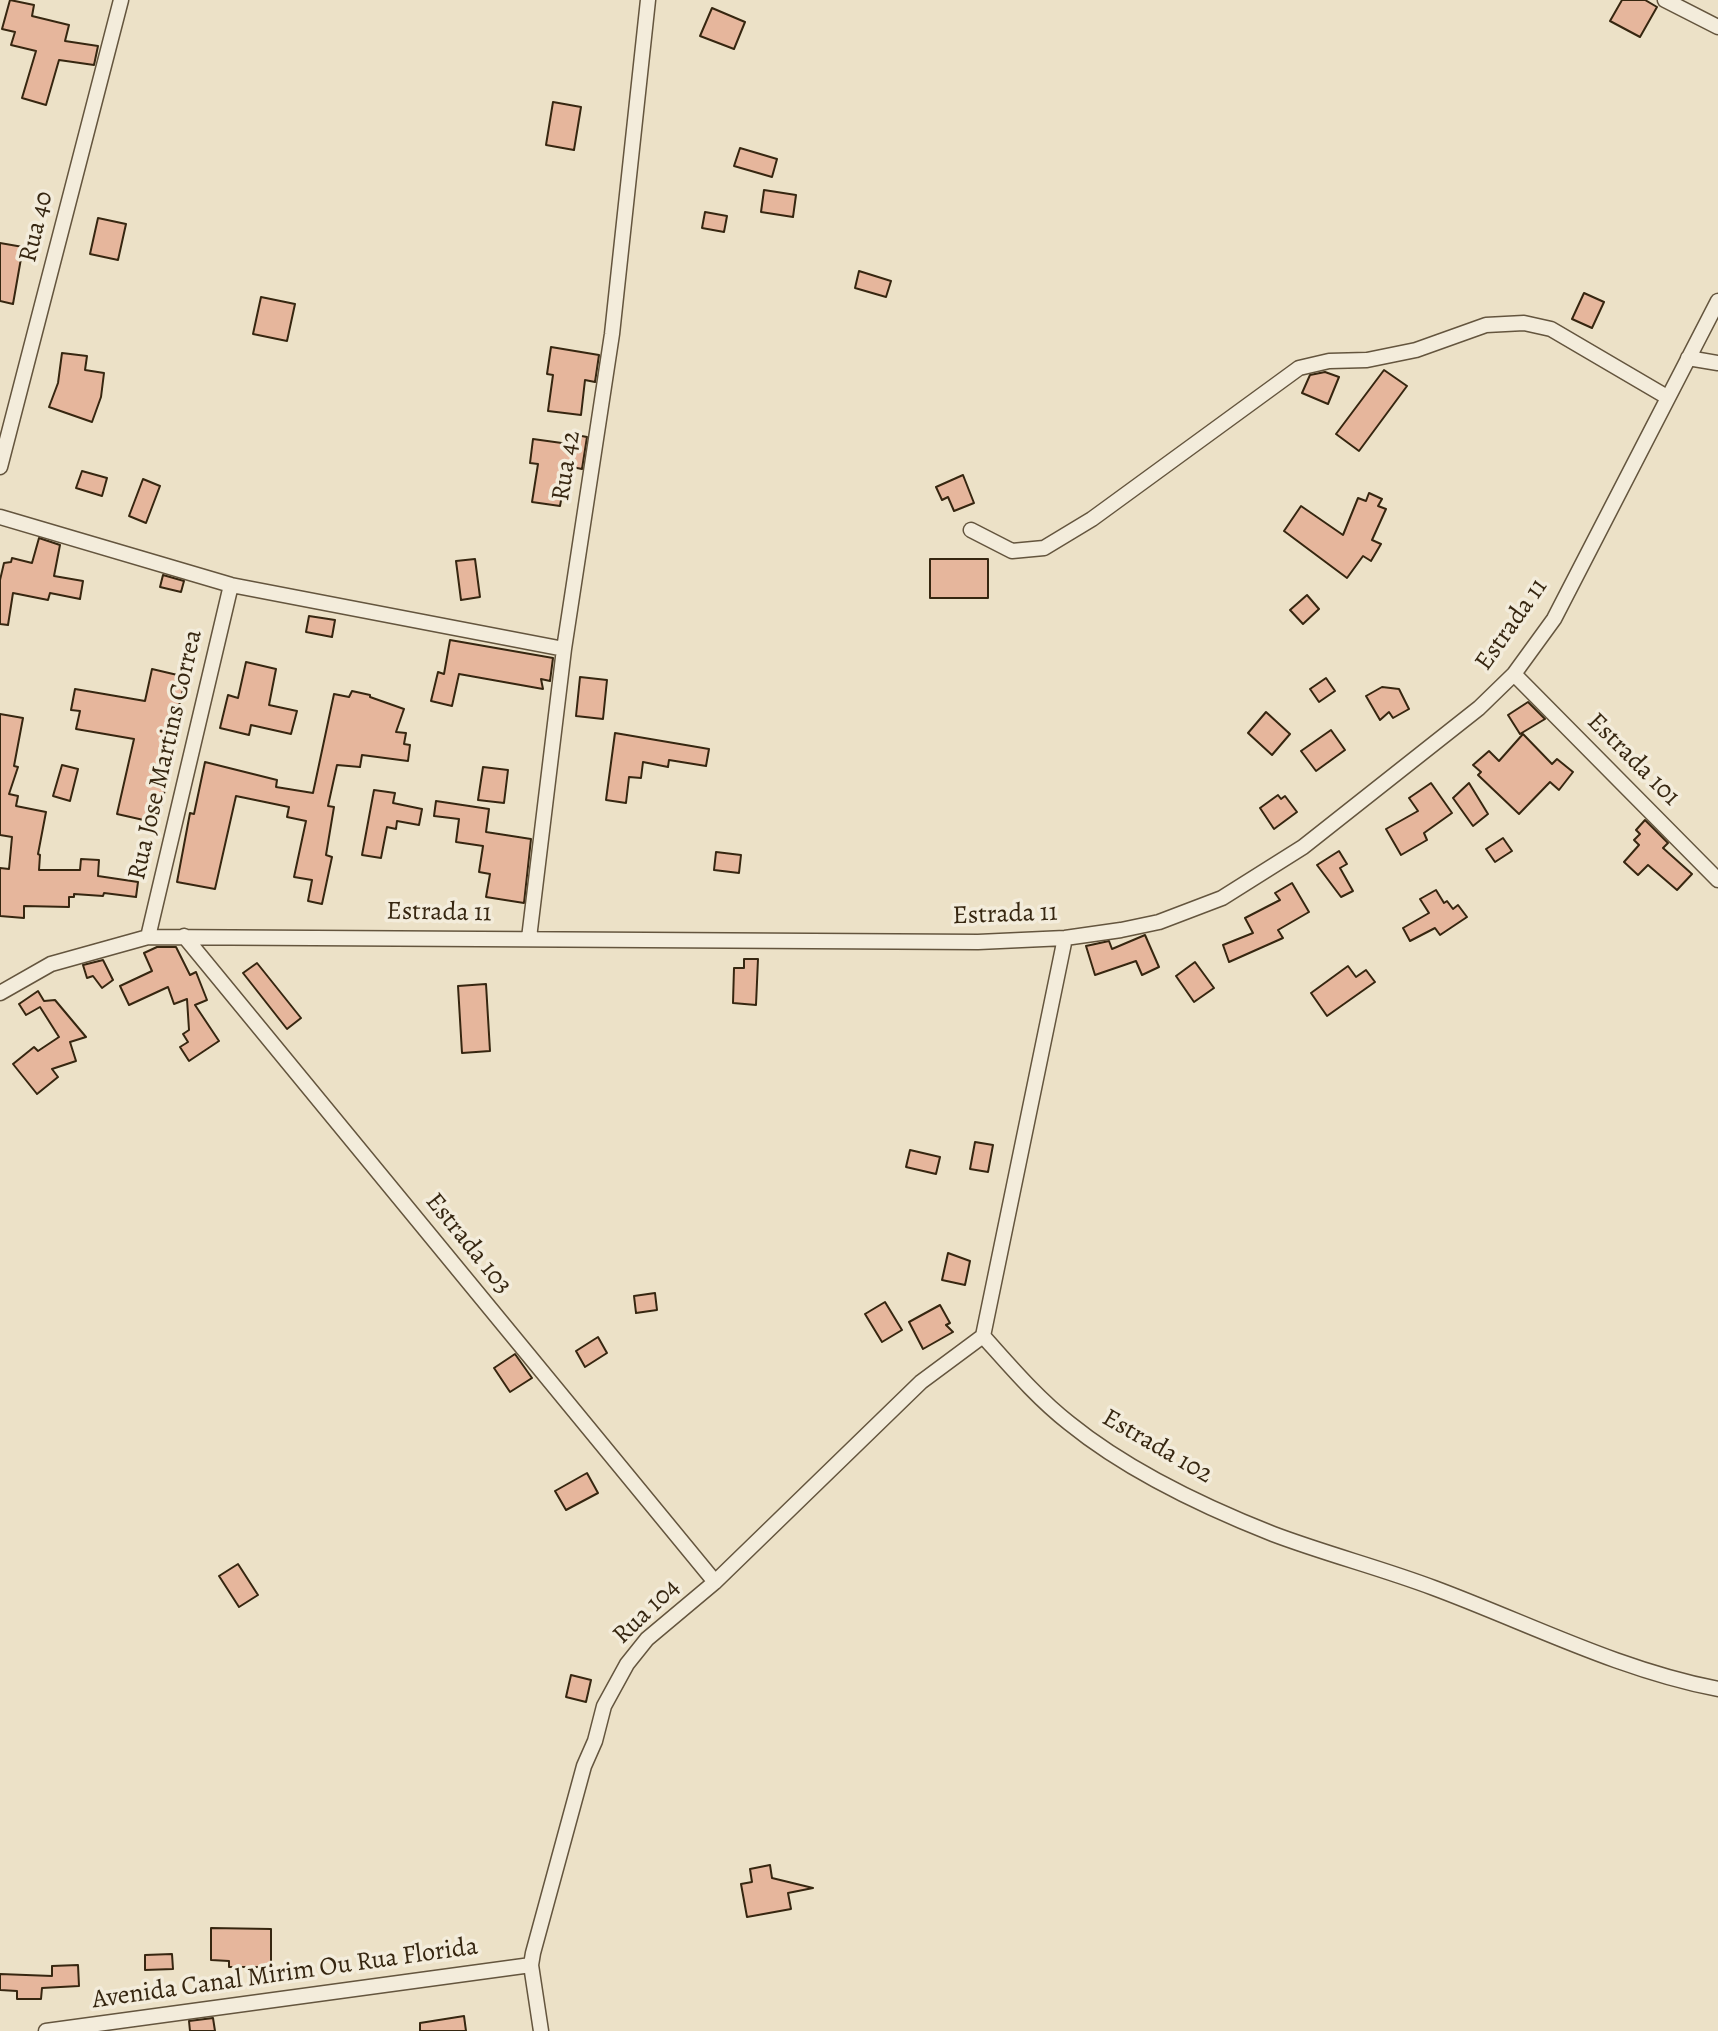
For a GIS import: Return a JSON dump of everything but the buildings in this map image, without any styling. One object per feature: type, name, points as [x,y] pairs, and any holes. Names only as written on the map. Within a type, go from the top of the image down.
[{"type":"street","name":"Rua 40","points":[[0,467],[121,0]]},
{"type":"street","name":"Rua 42","points":[[529,939],[564,649],[612,334],[648,0]]},
{"type":"street","points":[[1665,0],[1718,27]]},
{"type":"street","name":"Estrada 11","points":[[0,993],[51,964],[106,946],[148,937],[978,942],[1065,938],[1159,922],[1222,898],[1303,847],[1479,708],[1514,674],[1553,619],[1718,301]]},
{"type":"street","points":[[971,530],[1012,551],[1044,548],[1092,519],[1299,368],[1329,361],[1367,360],[1416,350],[1486,325],[1524,323],[1551,329],[1667,397]]},
{"type":"street","points":[[1688,358],[1718,363]]},
{"type":"street","points":[[0,517],[231,585],[564,649]]},
{"type":"street","name":"Rua Jose Martins Correa","points":[[148,937],[231,585]]},
{"type":"street","name":"Estrada 101","points":[[1514,674],[1718,880]]},
{"type":"street","name":"Estrada 103","points":[[184,936],[715,1582]]},
{"type":"street","points":[[983,1336],[1065,938]]},
{"type":"street","name":"Rua 104","points":[[541,2031],[531,1965],[570,1813],[604,1706],[615,1682],[647,1639],[715,1582],[921,1382],[955,1354],[983,1336]]},
{"type":"street","name":"Estrada 102","points":[[983,1336],[1068,1422],[1131,1466],[1196,1500],[1273,1534],[1433,1588],[1594,1653],[1680,1682],[1718,1689]]},
{"type":"street","name":"Avenida Canal Mirim Ou Rua Florida","points":[[46,2031],[531,1965]]}]
